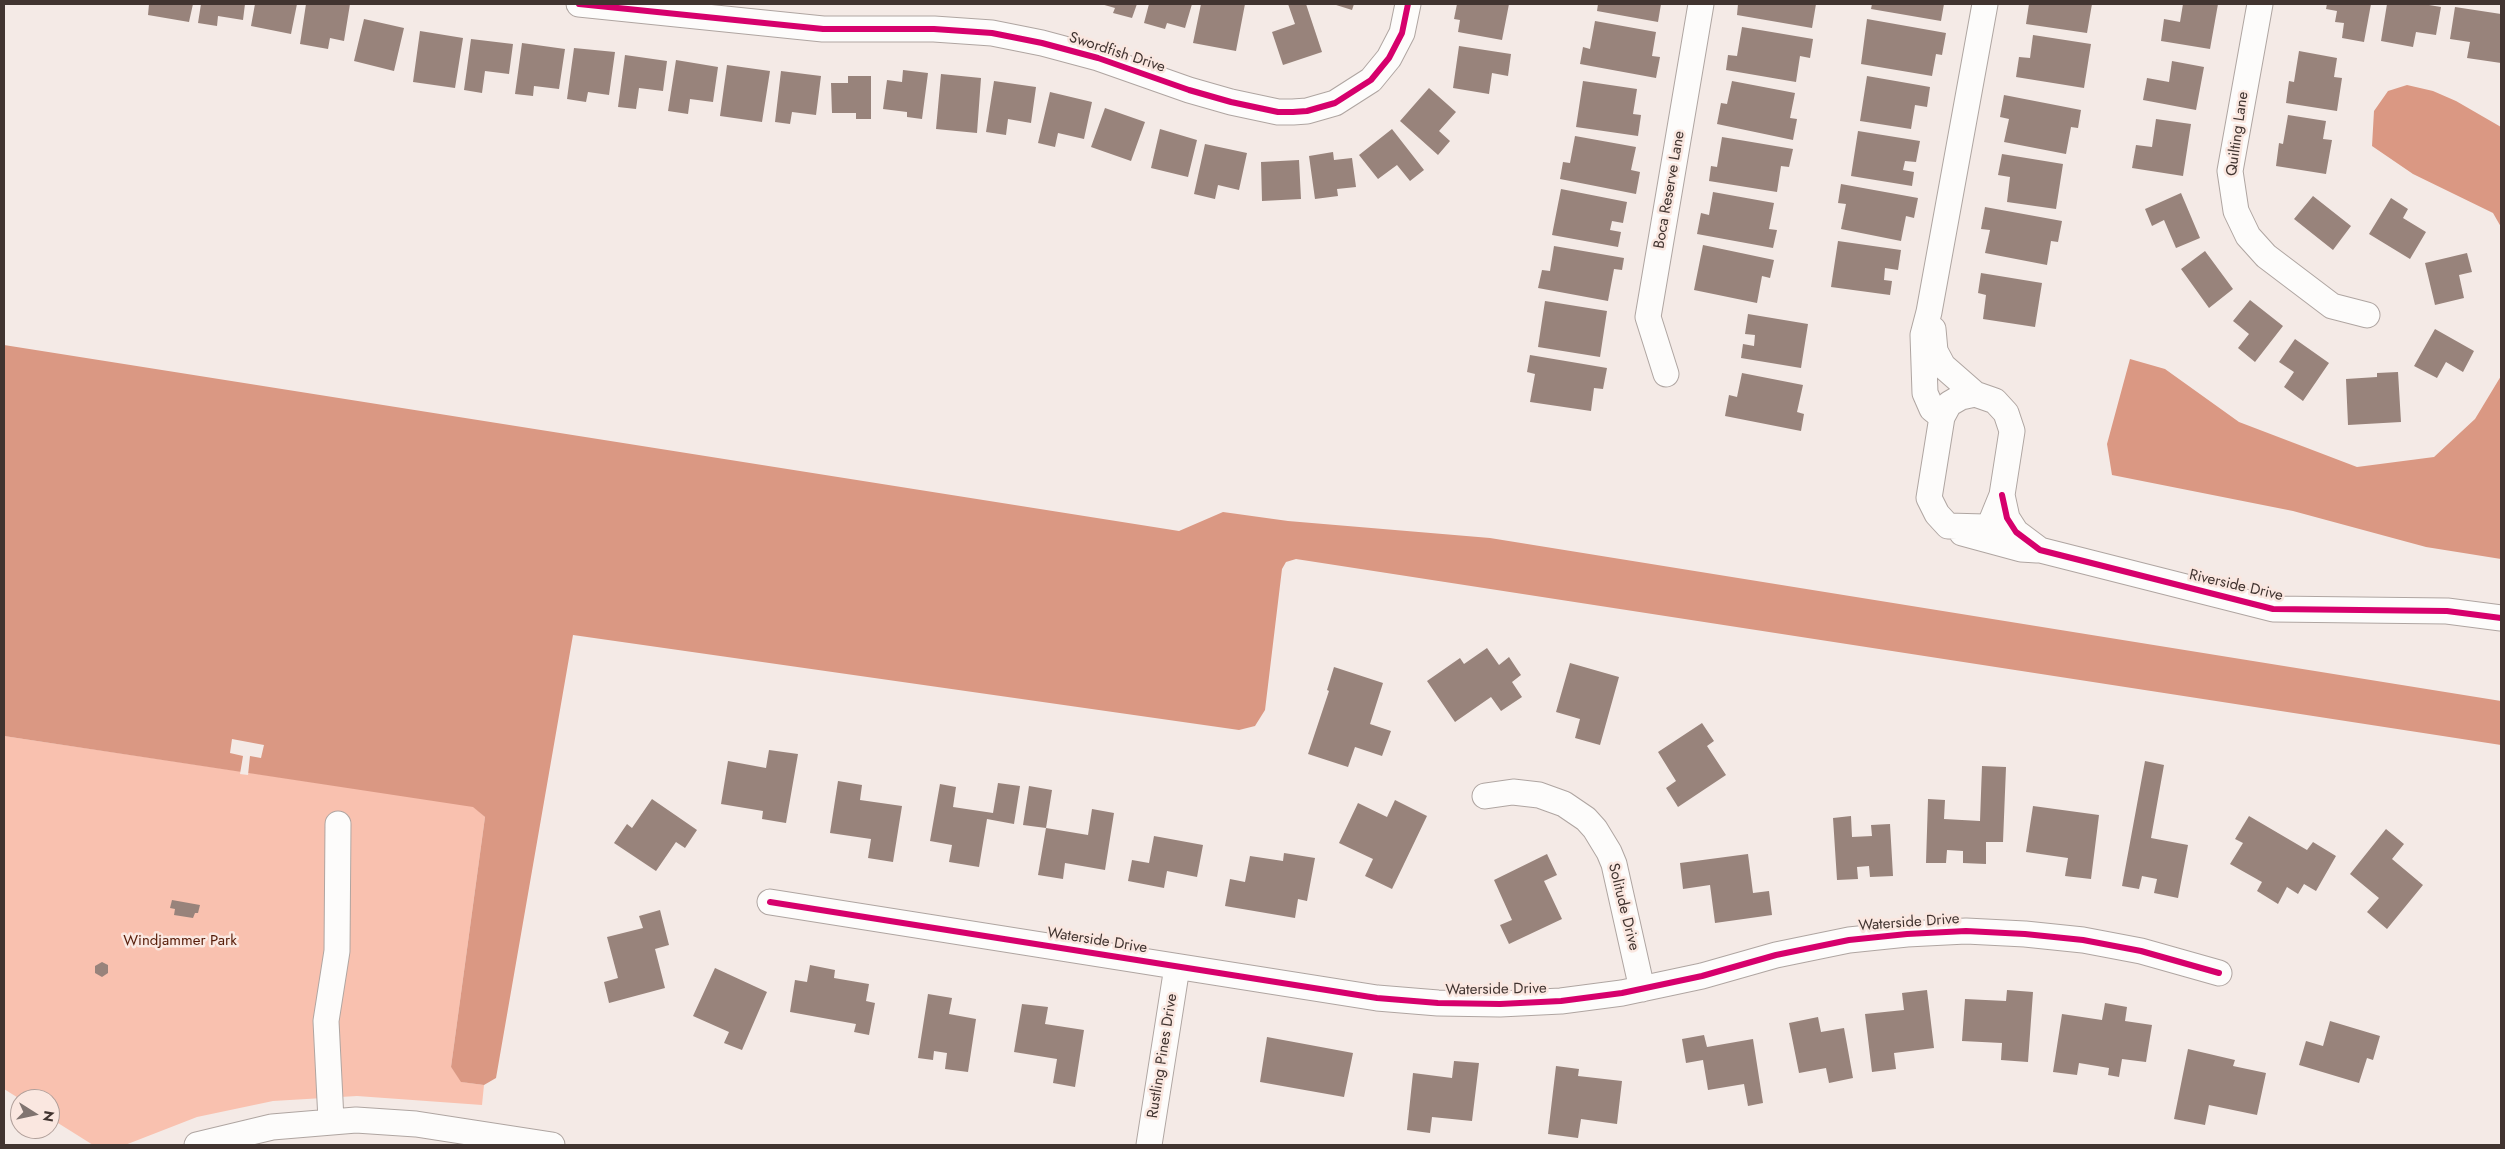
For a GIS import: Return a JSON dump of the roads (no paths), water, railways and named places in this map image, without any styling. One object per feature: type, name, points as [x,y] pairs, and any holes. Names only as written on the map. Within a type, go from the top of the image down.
[{"type":"street","name":"Swordfish Drive","points":[[579,4],[823,29],[934,29],[992,33],[1042,43],[1098,58],[1189,90],[1231,102],[1278,112],[1307,111],[1334,103],[1354,93],[1371,80],[1389,58],[1402,33],[1408,4]]},
{"type":"street","name":"Boca Reserve Lane","points":[[1666,374],[1648,317],[1701,4]]},
{"type":"street","points":[[1942,418],[1932,409],[1925,393],[1923,335],[1929,312],[1985,4]]},
{"type":"street","name":"Quilting Lane","points":[[2260,4],[2230,171],[2236,212],[2248,236],[2266,256],[2332,306],[2367,315]]},
{"type":"street","points":[[1929,312],[1935,351],[1943,366],[1975,394],[1995,400],[2006,413],[2012,431],[2002,495],[1991,522],[1985,527],[1948,526]]},
{"type":"street","points":[[1975,394],[1961,397],[1949,404],[1942,418],[1929,498],[1937,514],[1948,526],[1964,534],[2021,549],[2040,550]]},
{"type":"street","name":"Riverside Drive","points":[[2002,495],[2007,518],[2016,532],[2040,550],[2273,609],[2447,611],[2501,618]]},
{"type":"street","name":"Solitude Drive","points":[[1485,796],[1513,792],[1540,795],[1570,807],[1595,829],[1614,864],[1642,989]]},
{"type":"street","points":[[331,1120],[326,1020],[338,951],[338,824]]},
{"type":"street","name":"Waterside Drive","points":[[770,902],[1377,998],[1438,1003],[1500,1004],[1561,1001],[1642,989],[1702,976],[1776,955],[1848,940],[1907,934],[1966,932],[2025,934],[2084,940],[2141,951],[2219,973]]},
{"type":"street","name":"Rustling Pines Drive","points":[[1150,1145],[1177,967]]},
{"type":"street","points":[[198,1145],[272,1127],[331,1120],[416,1124],[552,1145]]},
{"type":"park label","name":"Windjammer Park","points":[[180,941]]}]
